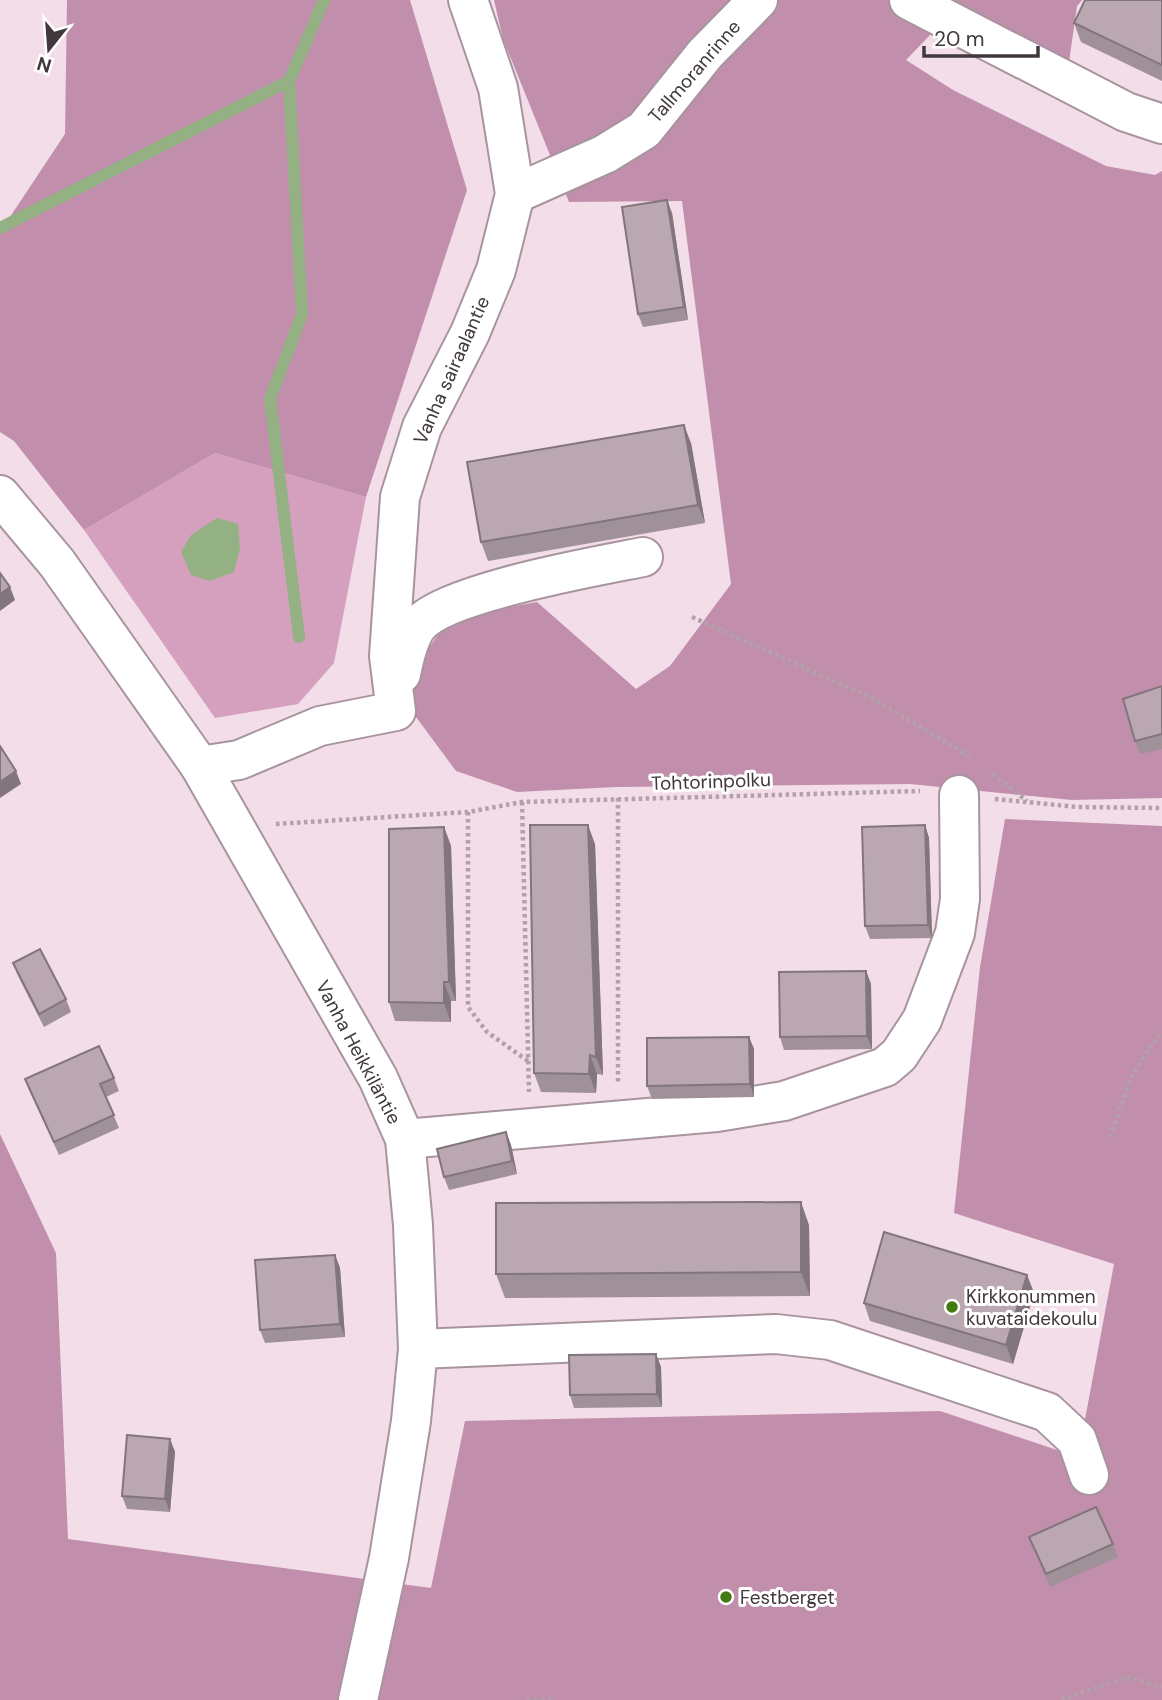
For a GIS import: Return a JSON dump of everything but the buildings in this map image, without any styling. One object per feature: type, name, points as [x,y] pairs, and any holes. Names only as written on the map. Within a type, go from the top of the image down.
[{"type":"street","name":"Vanha sairaalantie","points":[[396,710],[389,656],[400,498],[422,427],[470,333],[496,270],[515,194],[498,88],[468,0]]},
{"type":"street","name":"Tallmoranrinne","points":[[515,194],[605,154],[643,130],[705,54],[758,0]]},
{"type":"street","points":[[909,0],[1126,112],[1162,124]]},
{"type":"street","name":"Vanha Heikkiläntie","points":[[0,495],[57,563],[200,766],[378,1078],[405,1139],[413,1225],[418,1349],[411,1421],[389,1558],[358,1700]]},
{"type":"street","points":[[200,766],[239,760],[320,726],[396,710],[404,658],[416,628],[439,608],[564,572],[643,557]]},
{"type":"street","points":[[405,1139],[718,1112],[784,1101],[885,1067],[899,1055],[922,1020],[955,933],[960,899],[958,795]]},
{"type":"street","points":[[418,1349],[776,1334],[830,1340],[1047,1412],[1077,1440],[1090,1475]]},
{"type":"path","points":[[692,617],[874,699],[972,757]]},
{"type":"path","points":[[991,772],[1029,802]]},
{"type":"path","name":"Tohtorinpolku","points":[[261,824],[468,812],[522,802],[919,791],[1078,807],[1162,808]]},
{"type":"path","points":[[618,798],[619,1122]]},
{"type":"path","points":[[493,1131],[530,1091],[522,802]]},
{"type":"path","points":[[468,812],[468,1007],[487,1032],[529,1061]]},
{"type":"path","points":[[1110,1137],[1132,1075],[1162,1031]]},
{"type":"path","points":[[1061,1700],[1128,1677],[1162,1687]]},
{"type":"path","points":[[527,1700],[554,1700]]},
{"type":"shaded area","points":[[67,0],[410,0],[467,190],[366,497],[215,453],[84,530],[14,441],[0,432],[0,232],[65,134]]},
{"type":"shaded area","points":[[494,0],[1082,0],[1077,6],[1069,62],[972,39],[931,34],[906,60],[953,90],[1106,166],[1155,175],[1162,171],[1162,798],[1072,800],[910,784],[616,787],[517,792],[456,771],[416,717],[406,682],[449,618],[537,602],[636,689],[670,666],[731,584],[682,201],[569,202],[503,39]]},
{"type":"shaded area","points":[[215,453],[366,497],[334,663],[298,704],[215,718],[84,530]]},
{"type":"shaded area","points":[[217,518],[238,524],[240,549],[234,572],[210,581],[191,575],[181,552],[191,535]]},
{"type":"shaded area","points":[[1005,819],[1162,826],[1162,1700],[0,1700],[0,1134],[56,1253],[68,1539],[431,1588],[465,1421],[940,1411],[1078,1457],[1114,1264],[954,1213],[980,967]]},
{"type":"waterway","points":[[0,228],[289,81],[324,0]]},
{"type":"waterway","points":[[289,81],[302,314],[270,399],[299,637]]},
{"type":"place","name":"Kirkkonummen kuvataidekoulu","points":[[952,1307]]},
{"type":"place","name":"Festberget","points":[[726,1597]]}]
